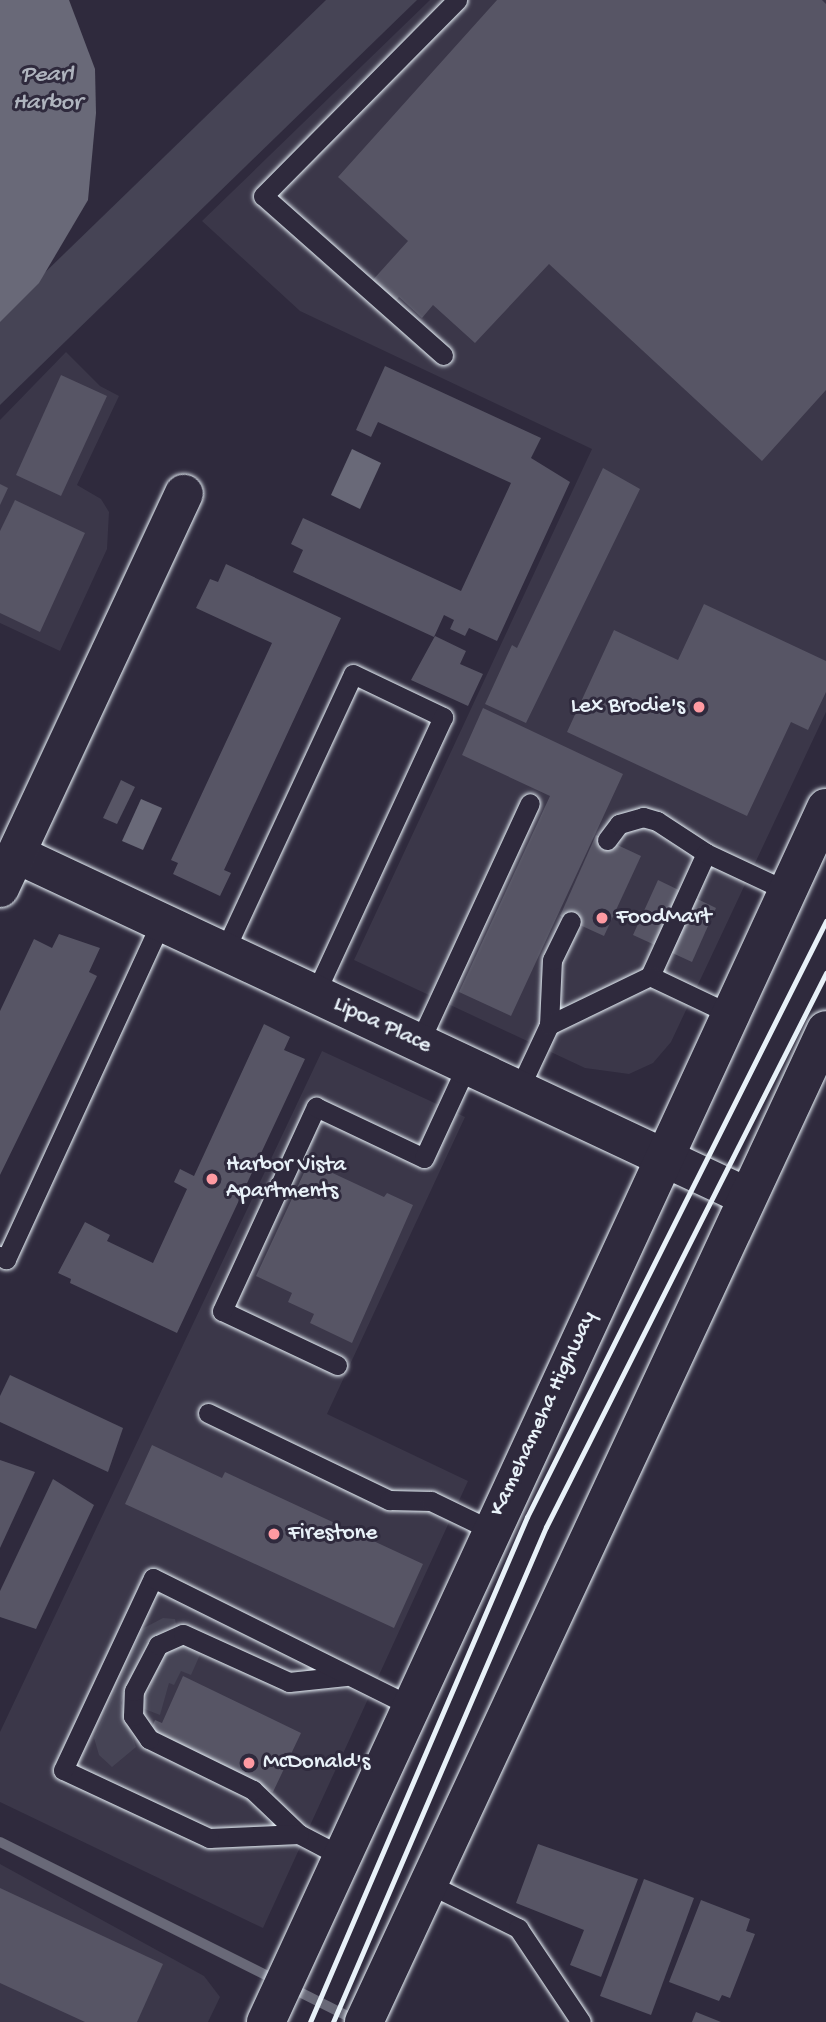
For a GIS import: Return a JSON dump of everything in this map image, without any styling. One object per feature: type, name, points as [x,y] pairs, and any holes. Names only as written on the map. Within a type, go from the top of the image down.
[{"type":"main road","name":"Lipoa Place","points":[[184,494],[8,871],[161,922],[748,1198]]},
{"type":"main road","name":"Kamehameha Highway","points":[[266,2022],[409,1705],[826,808]]},
{"type":"main road","points":[[364,2022],[826,1030]]},
{"type":"lane","points":[[443,355],[263,196],[457,0]]},
{"type":"lane","points":[[224,952],[353,674],[443,717],[315,994]]},
{"type":"lane","points":[[419,1043],[530,803]]},
{"type":"lane","points":[[607,840],[619,824],[643,817],[657,821],[706,853],[787,891]]},
{"type":"lane","points":[[549,1025],[650,976],[706,853]]},
{"type":"lane","points":[[519,1089],[549,1025],[552,960],[570,921]]},
{"type":"lane","points":[[0,1256],[6,1259],[161,922]]},
{"type":"lane","points":[[650,976],[730,1014]]},
{"type":"lane","points":[[337,1365],[222,1311],[316,1107],[424,1158],[467,1065]]},
{"type":"lane","points":[[208,1413],[389,1500],[431,1501],[491,1530]]},
{"type":"lane","points":[[299,1834],[209,1838],[64,1770],[153,1578],[409,1705]]},
{"type":"lane","points":[[341,1856],[299,1834],[253,1790],[149,1739],[133,1716],[134,1691],[158,1645],[183,1634],[289,1682],[347,1676]]},
{"type":"lane","points":[[427,1883],[517,1928],[581,2022]]},
{"type":"shaded area","points":[[326,0],[417,0],[0,405],[0,316]]},
{"type":"shaded area","points":[[430,0],[826,0],[826,712],[671,1042],[653,1063],[629,1074],[585,1068],[354,960],[592,449],[300,311],[202,221]]},
{"type":"shaded area","points":[[66,352],[100,386],[119,396],[77,485],[101,499],[109,512],[107,549],[60,651],[0,623],[0,420]]},
{"type":"shaded area","points":[[322,1051],[465,1117],[327,1414],[468,1481],[263,1928],[0,1802],[0,1732]]},
{"type":"shaded area","points":[[163,1618],[175,1619],[176,1624],[146,1642],[121,1703],[136,1747],[112,1767],[99,1755],[94,1738],[142,1629]]},
{"type":"shaded area","points":[[183,1643],[203,1648],[191,1675],[181,1671],[174,1685],[169,1683],[160,1715],[142,1708],[163,1653]]},
{"type":"shaded area","points":[[0,1864],[204,1976],[220,1997],[208,2022],[0,2022]]},
{"type":"water","name":"Pearl Harbor","points":[[0,0],[69,0],[95,69],[96,113],[88,200],[39,283],[0,322]]},
{"type":"water","points":[[352,449],[381,463],[360,509],[331,495]]},
{"type":"water","points":[[141,799],[162,808],[143,850],[122,841]]},
{"type":"building","points":[[497,0],[822,0],[826,4],[826,390],[762,461],[549,264],[475,343],[433,305],[422,318],[399,297],[394,303],[371,282],[408,241],[338,177]]},
{"type":"building","points":[[385,366],[541,438],[531,458],[570,482],[497,641],[469,628],[465,636],[450,629],[454,620],[444,615],[434,637],[293,572],[303,550],[291,544],[303,518],[461,591],[511,483],[378,422],[371,437],[356,430]]},
{"type":"building","points":[[61,375],[107,396],[61,496],[16,475]]},
{"type":"building","points":[[603,468],[640,489],[526,723],[485,704],[512,645],[517,648]]},
{"type":"building","points":[[0,484],[8,488],[0,505]]},
{"type":"building","points":[[15,500],[85,533],[40,632],[0,613],[0,531]]},
{"type":"building","points":[[226,564],[341,618],[224,870],[231,873],[220,896],[173,874],[178,863],[171,860],[272,643],[196,608],[210,579],[218,582]]},
{"type":"building","name":"Lex Brodie's","points":[[704,604],[826,661],[826,692],[808,730],[791,722],[747,816],[567,732],[614,630],[678,660]]},
{"type":"building","points":[[435,636],[466,651],[460,664],[483,674],[468,706],[411,680]]},
{"type":"building","points":[[483,708],[623,774],[511,1016],[459,992],[550,796],[462,755]]},
{"type":"building","points":[[121,780],[135,787],[117,824],[103,818]]},
{"type":"building","points":[[596,835],[641,856],[604,936],[560,916]]},
{"type":"building","points":[[658,880],[716,908],[692,962],[633,935]]},
{"type":"building","points":[[59,934],[100,948],[89,972],[97,976],[0,1175],[0,1011],[34,939],[52,948]]},
{"type":"building","name":"Harbor Vista Apartments","points":[[264,1024],[290,1037],[284,1050],[305,1059],[177,1333],[70,1283],[71,1279],[58,1273],[85,1222],[110,1235],[107,1241],[153,1263],[187,1189],[174,1182],[180,1169],[194,1176]]},
{"type":"building","points":[[309,1162],[384,1197],[387,1193],[413,1205],[352,1343],[310,1323],[314,1314],[288,1302],[292,1293],[256,1276]]},
{"type":"building","points":[[10,1375],[123,1428],[108,1472],[0,1422],[0,1396]]},
{"type":"building","name":"Firestone","points":[[152,1445],[222,1478],[225,1472],[423,1564],[394,1628],[125,1504]]},
{"type":"building","points":[[0,1460],[35,1472],[0,1548]]},
{"type":"building","points":[[53,1479],[94,1505],[36,1629],[0,1617],[0,1591]]},
{"type":"building","name":"McDonald's","points":[[183,1676],[301,1733],[273,1792],[149,1734],[155,1720],[162,1723]]},
{"type":"building","points":[[538,1844],[638,1879],[601,1977],[570,1965],[584,1930],[516,1903]]},
{"type":"building","points":[[644,1879],[694,1898],[651,2015],[600,1996]]},
{"type":"building","points":[[0,1888],[163,1964],[137,2022],[85,2022],[0,1983]]},
{"type":"building","points":[[701,1900],[750,1919],[746,1931],[755,1934],[730,1998],[722,1995],[719,2001],[669,1982]]},
{"type":"building","points":[[696,2012],[721,2022],[692,2022]]},
{"type":"waterway","points":[[0,1842],[358,2021]]},
{"type":"railway","points":[[310,2022],[527,1517],[826,921]]},
{"type":"railway","points":[[333,2022],[546,1527],[826,973]]},
{"type":"place","name":"Lex Brodie's","points":[[699,707]]},
{"type":"place","name":"FoodMart","points":[[602,918]]},
{"type":"place","name":"Harbor Vista Apartments","points":[[212,1179]]},
{"type":"place","name":"Firestone","points":[[274,1534]]},
{"type":"place","name":"McDonald's","points":[[249,1763]]}]
